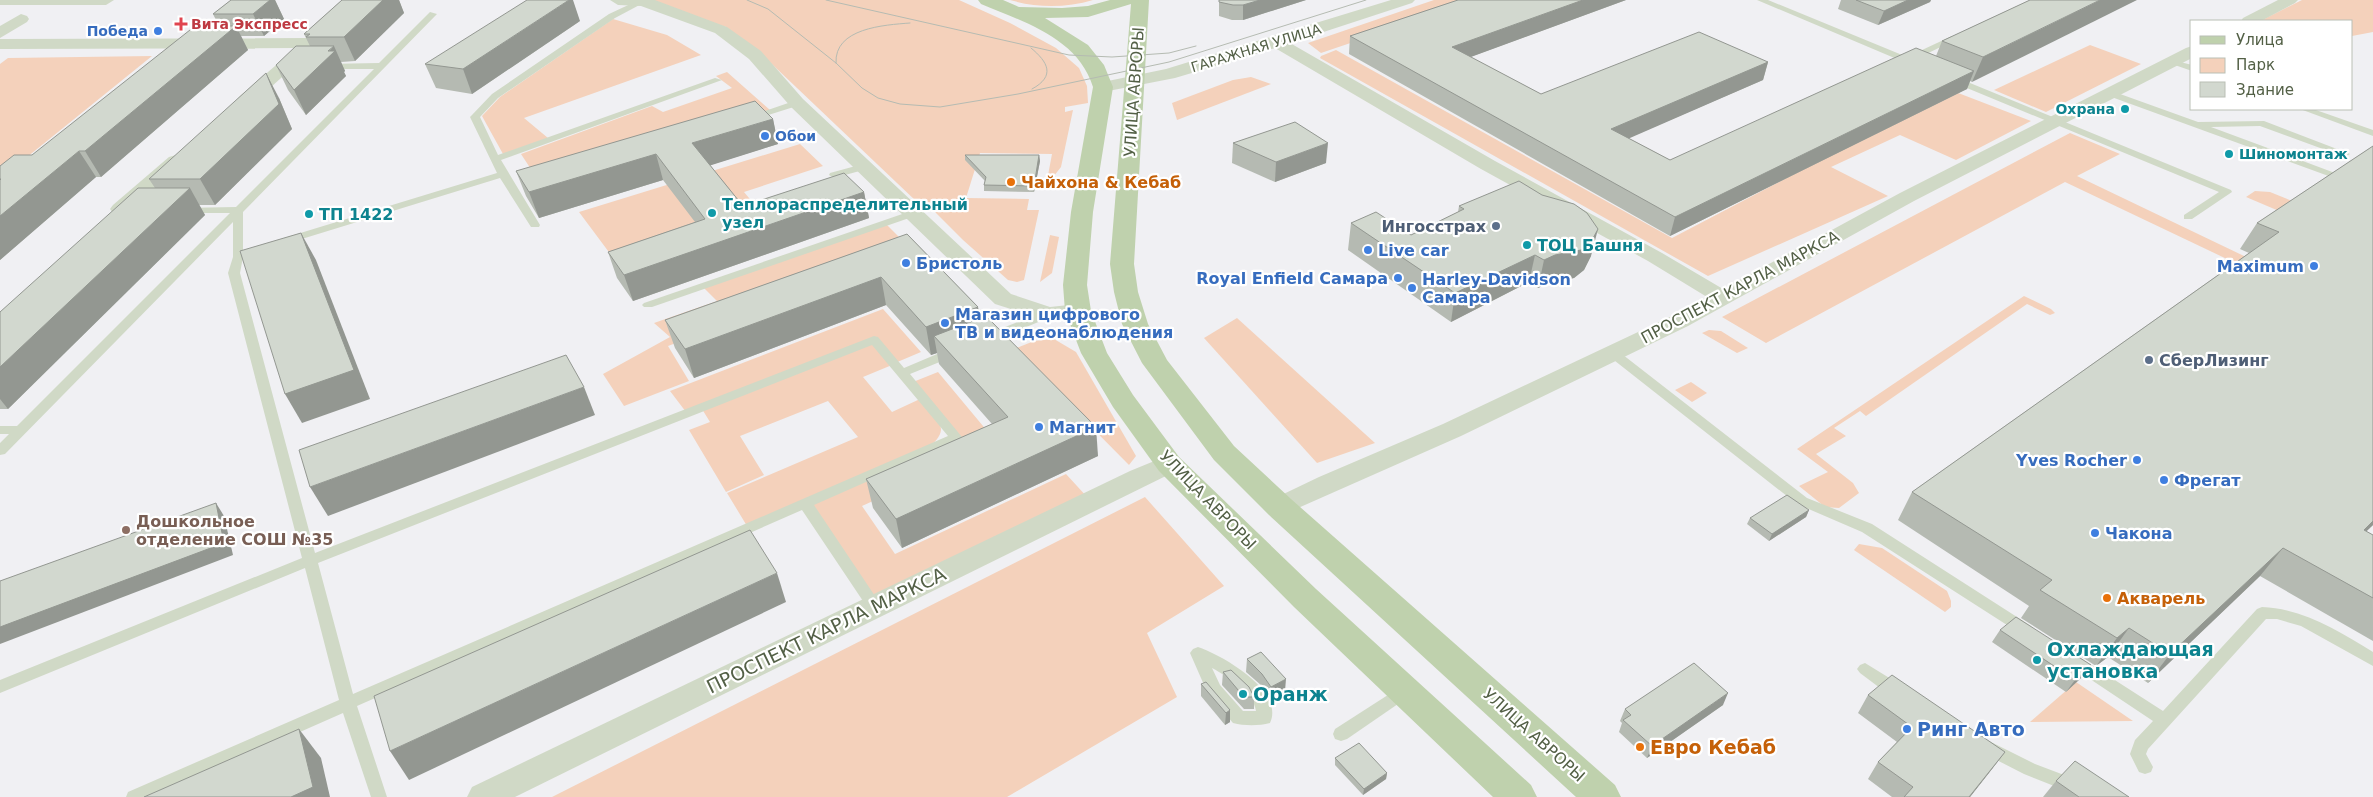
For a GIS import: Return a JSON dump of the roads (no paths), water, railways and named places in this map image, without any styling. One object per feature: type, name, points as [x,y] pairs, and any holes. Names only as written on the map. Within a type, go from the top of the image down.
[{"type":"main road","name":"УЛИЦА АВРОРЫ","points":[[987,0],[1061,34],[1089,57],[1096,67],[1103,86],[1077,255],[1075,285],[1078,311],[1099,361],[1123,402],[1169,464],[1305,598],[1518,797]]},
{"type":"main road","points":[[1007,9],[1049,13],[1080,12],[1113,6],[1125,0]]},
{"type":"main road","name":"УЛИЦА АВРОРЫ","points":[[1140,0],[1122,264],[1126,292],[1135,324],[1155,363],[1224,453],[1280,507],[1602,797]]},
{"type":"street","points":[[0,0],[106,0]]},
{"type":"street","points":[[235,110],[300,66],[310,43],[360,0]]},
{"type":"street","points":[[618,0],[642,1],[721,30],[755,55],[797,103],[911,214],[1003,299],[1049,314],[1078,311]]},
{"type":"street","name":"ГАРАЖНАЯ УЛИЦА","points":[[1103,86],[1135,82],[1278,42],[1407,0]]},
{"type":"street","points":[[2251,20],[2290,0]]},
{"type":"street","points":[[2,43],[21,19]]},
{"type":"street","points":[[1278,42],[1488,165],[1655,257],[1723,298]]},
{"type":"street","points":[[2,43],[310,43]]},
{"type":"street","points":[[166,61],[189,43]]},
{"type":"street","name":"ПРОСПЕКТ КАРЛА МАРКСА","points":[[1280,507],[1328,483],[1452,430],[1614,354],[1723,298],[1907,197],[2109,93],[2182,65],[2190,54]]},
{"type":"street","points":[[105,223],[191,147]]},
{"type":"street","name":"ПРОСПЕКТ КАРЛА МАРКСА","points":[[484,797],[1139,476],[1169,464]]},
{"type":"lane","points":[[1761,0],[1913,62],[1962,35]]},
{"type":"lane","points":[[534,225],[517,188],[503,174],[475,117],[495,96],[612,16],[642,1]]},
{"type":"lane","points":[[0,451],[433,14]]},
{"type":"lane","points":[[300,66],[380,66]]},
{"type":"lane","points":[[1945,76],[2227,192],[2188,217]]},
{"type":"lane","points":[[496,160],[718,80]]},
{"type":"lane","points":[[2109,93],[2338,176]]},
{"type":"lane","points":[[741,120],[797,103]]},
{"type":"lane","points":[[2308,110],[2373,133]]},
{"type":"lane","points":[[2194,124],[2261,123],[2345,154]]},
{"type":"lane","points":[[834,175],[864,167]]},
{"type":"lane","points":[[280,243],[503,174]]},
{"type":"lane","points":[[119,210],[138,210]]},
{"type":"lane","points":[[174,210],[238,210]]},
{"type":"lane","points":[[238,210],[242,255],[234,273],[348,703],[379,797]]},
{"type":"lane","points":[[648,305],[911,214]]},
{"type":"lane","points":[[980,341],[1049,314]]},
{"type":"lane","points":[[0,687],[309,561],[874,340],[956,437],[134,797]]},
{"type":"lane","points":[[902,373],[963,348]]},
{"type":"lane","points":[[1614,354],[1802,501],[1867,528],[2040,640]]},
{"type":"lane","points":[[0,430],[20,430]]},
{"type":"lane","points":[[805,503],[874,606]]},
{"type":"lane","points":[[2145,767],[2138,754],[2141,745],[2262,613],[2280,612],[2302,619],[2373,660]]},
{"type":"lane","points":[[1198,654],[1239,676],[1263,703],[1264,718],[1239,718],[1214,689],[1198,654]]},
{"type":"lane","points":[[2065,656],[2164,720]]},
{"type":"lane","points":[[1865,669],[1912,701]]},
{"type":"lane","points":[[1341,734],[1405,690]]},
{"type":"lane","points":[[1977,741],[2009,761],[2041,776],[2103,797]]},
{"type":"tram line","points":[[747,0],[768,9],[836,63]]},
{"type":"tram line","points":[[826,0],[1069,55],[1112,57],[1169,53],[1196,46]]},
{"type":"tram line","points":[[836,63],[862,88],[878,98],[900,104],[940,107],[1018,94],[1169,62],[1366,0]]},
{"type":"tram line","points":[[836,63],[838,51],[843,42],[852,35],[875,27],[910,23]]},
{"type":"tram line","points":[[1031,48],[1042,58],[1047,69],[1044,79],[1032,89]]},
{"type":"place","name":"Вита Экспресс","points":[[181,24]]},
{"type":"place","name":"Победа","points":[[158,31]]},
{"type":"place","name":"Охрана","points":[[2125,109]]},
{"type":"place","name":"Обои","points":[[765,136]]},
{"type":"place","name":"Шиномонтаж","points":[[2229,154]]},
{"type":"place","name":"Чайхона & Кебаб","points":[[1011,182]]},
{"type":"place","name":"Теплораспределительный узел","points":[[712,213]]},
{"type":"place","name":"ТП 1422","points":[[309,214]]},
{"type":"place","name":"Ингосстрах","points":[[1496,226]]},
{"type":"place","name":"ТОЦ Башня","points":[[1527,245]]},
{"type":"place","name":"Live car","points":[[1368,250]]},
{"type":"place","name":"Бристоль","points":[[906,263]]},
{"type":"place","name":"Maximum","points":[[2314,266]]},
{"type":"place","name":"Royal Enfield Самара","points":[[1398,278]]},
{"type":"place","name":"Harley-Davidson Самара","points":[[1412,288]]},
{"type":"place","name":"Магазин цифрового ТВ и видеонаблюдения","points":[[945,323]]},
{"type":"place","name":"СберЛизинг","points":[[2149,360]]},
{"type":"place","name":"Магнит","points":[[1039,427]]},
{"type":"place","name":"Yves Rocher","points":[[2137,460]]},
{"type":"place","name":"Фрегат","points":[[2164,480]]},
{"type":"place","name":"Дошкольное отделение СОШ №35","points":[[126,530]]},
{"type":"place","name":"Чакона","points":[[2095,533]]},
{"type":"place","name":"Акварель","points":[[2107,598]]},
{"type":"place","name":"Охлаждающая установка","points":[[2037,660]]},
{"type":"place","name":"Оранж","points":[[1243,694]]},
{"type":"place","name":"Ринг Авто","points":[[1907,729]]},
{"type":"place","name":"Евро Кебаб","points":[[1640,747]]}]
